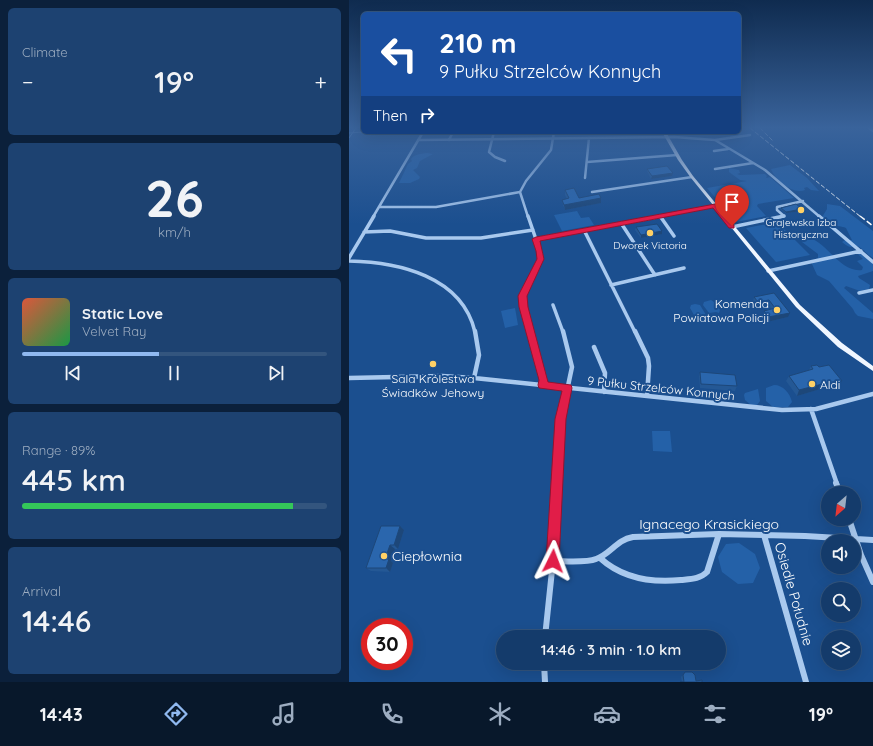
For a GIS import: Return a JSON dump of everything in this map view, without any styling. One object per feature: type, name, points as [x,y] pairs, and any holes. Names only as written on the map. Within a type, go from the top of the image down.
[{"type":"main road","points":[[680,160],[715,206],[798,306],[840,345],[873,369]]},
{"type":"street","points":[[407,160],[349,259],[376,261],[399,265],[429,277],[454,295],[468,311],[476,337],[479,351],[474,378]]},
{"type":"street","points":[[543,160],[526,181],[520,192],[540,251],[541,259],[522,300],[544,380],[543,385]]},
{"type":"street","points":[[585,178],[587,162],[615,160]]},
{"type":"street","points":[[748,160],[803,201],[873,262]]},
{"type":"street","points":[[715,169],[753,163]]},
{"type":"street","points":[[592,192],[692,177]]},
{"type":"street","points":[[379,207],[436,207],[520,192]]},
{"type":"street","points":[[732,226],[784,216],[777,210],[777,207],[803,201]]},
{"type":"street","points":[[536,239],[715,206]]},
{"type":"street","points":[[660,216],[675,236]]},
{"type":"street","points":[[621,223],[655,275]]},
{"type":"street","points":[[364,232],[390,231],[426,238],[481,238],[533,230]]},
{"type":"street","points":[[584,230],[648,358],[649,366],[647,396]]},
{"type":"street","points":[[768,271],[861,251]]},
{"type":"street","points":[[611,285],[684,268]]},
{"type":"street","points":[[859,293],[873,290]]},
{"type":"street","points":[[546,630],[553,561],[561,419],[571,364],[565,338],[553,305]]},
{"type":"street","points":[[594,347],[605,373],[604,392]]},
{"type":"street","name":"9 Pułku Strzelców Konnych","points":[[349,378],[439,376],[474,378],[764,409],[811,410],[873,394]]},
{"type":"street","points":[[811,410],[838,486]]},
{"type":"street","points":[[553,561],[589,560],[600,558],[614,569],[638,578],[663,582],[697,578],[707,572],[719,534]]},
{"type":"street","name":"Ignacego Krasickiego","points":[[600,558],[613,545],[628,537],[719,534],[821,538]]},
{"type":"street","name":"Osiedle Południe","points":[[765,535],[807,682]]},
{"type":"street","name":"Ignacego Krasickiego","points":[[861,540],[873,540]]},
{"type":"street","points":[[861,552],[873,582]]},
{"type":"street","points":[[544,670],[545,682]]},
{"type":"shaded area","points":[[411,160],[422,160],[420,161],[417,168],[413,170],[420,177],[419,179],[410,183],[399,183],[408,164]]},
{"type":"shaded area","points":[[790,165],[807,178],[819,191],[811,190],[807,187],[804,188],[805,190],[800,191],[785,186],[776,178],[771,169]]},
{"type":"shaded area","points":[[729,168],[739,170],[740,173],[737,174],[740,175],[765,174],[767,176],[766,178],[770,177],[794,198],[758,204],[757,206],[766,216],[736,222],[707,188],[747,181],[740,180],[729,172]]},
{"type":"shaded area","points":[[827,204],[840,206],[873,231],[873,258],[859,247],[849,247],[842,242],[845,240],[852,240],[846,228],[828,225],[823,222],[821,219],[827,209]]},
{"type":"shaded area","points":[[577,211],[581,218],[589,217],[594,225],[562,231],[554,215]]},
{"type":"shaded area","points":[[777,222],[810,255],[776,262],[746,228]]},
{"type":"shaded area","points":[[810,238],[817,241],[841,263],[854,270],[862,270],[863,267],[857,261],[863,259],[858,254],[860,253],[873,264],[873,271],[858,276],[870,285],[869,289],[860,291],[846,286],[844,288],[873,313],[873,319],[858,316],[829,281],[817,275],[812,264],[813,260],[818,258],[818,254],[802,242],[804,239]]},
{"type":"shaded area","points":[[711,300],[720,310],[719,313],[709,313],[703,305],[704,302]]},
{"type":"shaded area","points":[[691,305],[700,305],[709,320],[701,321],[695,317],[690,308]]},
{"type":"shaded area","points":[[515,308],[518,325],[505,328],[501,311]]},
{"type":"shaded area","points":[[774,385],[783,388],[790,396],[792,402],[788,407],[773,407],[766,401],[766,388]]},
{"type":"shaded area","points":[[758,389],[760,401],[757,405],[752,406],[745,400],[744,395],[745,393]]},
{"type":"shaded area","points":[[652,431],[670,431],[672,452],[653,451]]},
{"type":"shaded area","points":[[739,543],[755,554],[760,568],[753,583],[738,584],[722,572],[718,557],[726,544]]},
{"type":"building","points":[[667,166],[673,173],[652,176],[647,169]]},
{"type":"building","points":[[574,188],[579,198],[599,194],[601,198],[564,205],[562,200],[569,198],[565,190]]},
{"type":"building","points":[[796,204],[802,209],[786,212],[781,208]]},
{"type":"building","points":[[657,224],[662,231],[641,235],[636,227]]},
{"type":"building","points":[[774,293],[790,313],[768,317],[764,311],[775,308],[769,300],[758,302],[754,297]]},
{"type":"building","name":"Aldi","points":[[817,365],[819,367],[829,365],[842,381],[832,384],[830,382],[799,390],[789,376],[813,369],[811,366]]},
{"type":"building","points":[[700,372],[735,375],[737,386],[701,384]]},
{"type":"building","points":[[381,526],[400,526],[394,545],[390,545],[385,559],[389,559],[386,568],[366,568]]},
{"type":"building","points":[[685,672],[692,672],[695,675],[696,681],[702,680],[702,682],[684,682],[683,675]]},
{"type":"railway","points":[[790,160],[861,217]]},
{"type":"railway","points":[[860,216],[873,226]]},
{"type":"place","name":"Grajewska Izba Historyczna","points":[[801,210]]},
{"type":"place","name":"Dworek Victoria","points":[[650,233]]},
{"type":"place","name":"Komenda Powiatowa Policji","points":[[777,310]]},
{"type":"place","name":"Sala Królestwa Świadków Jehowy","points":[[433,364]]},
{"type":"place","name":"Aldi","points":[[812,384]]},
{"type":"place","name":"Ciepłownia","points":[[384,556]]},
{"type":"route","points":[[553,561],[561,419],[567,388],[543,385],[544,380],[523,307],[523,296],[541,259],[541,254],[536,239],[715,206],[732,226]]}]
